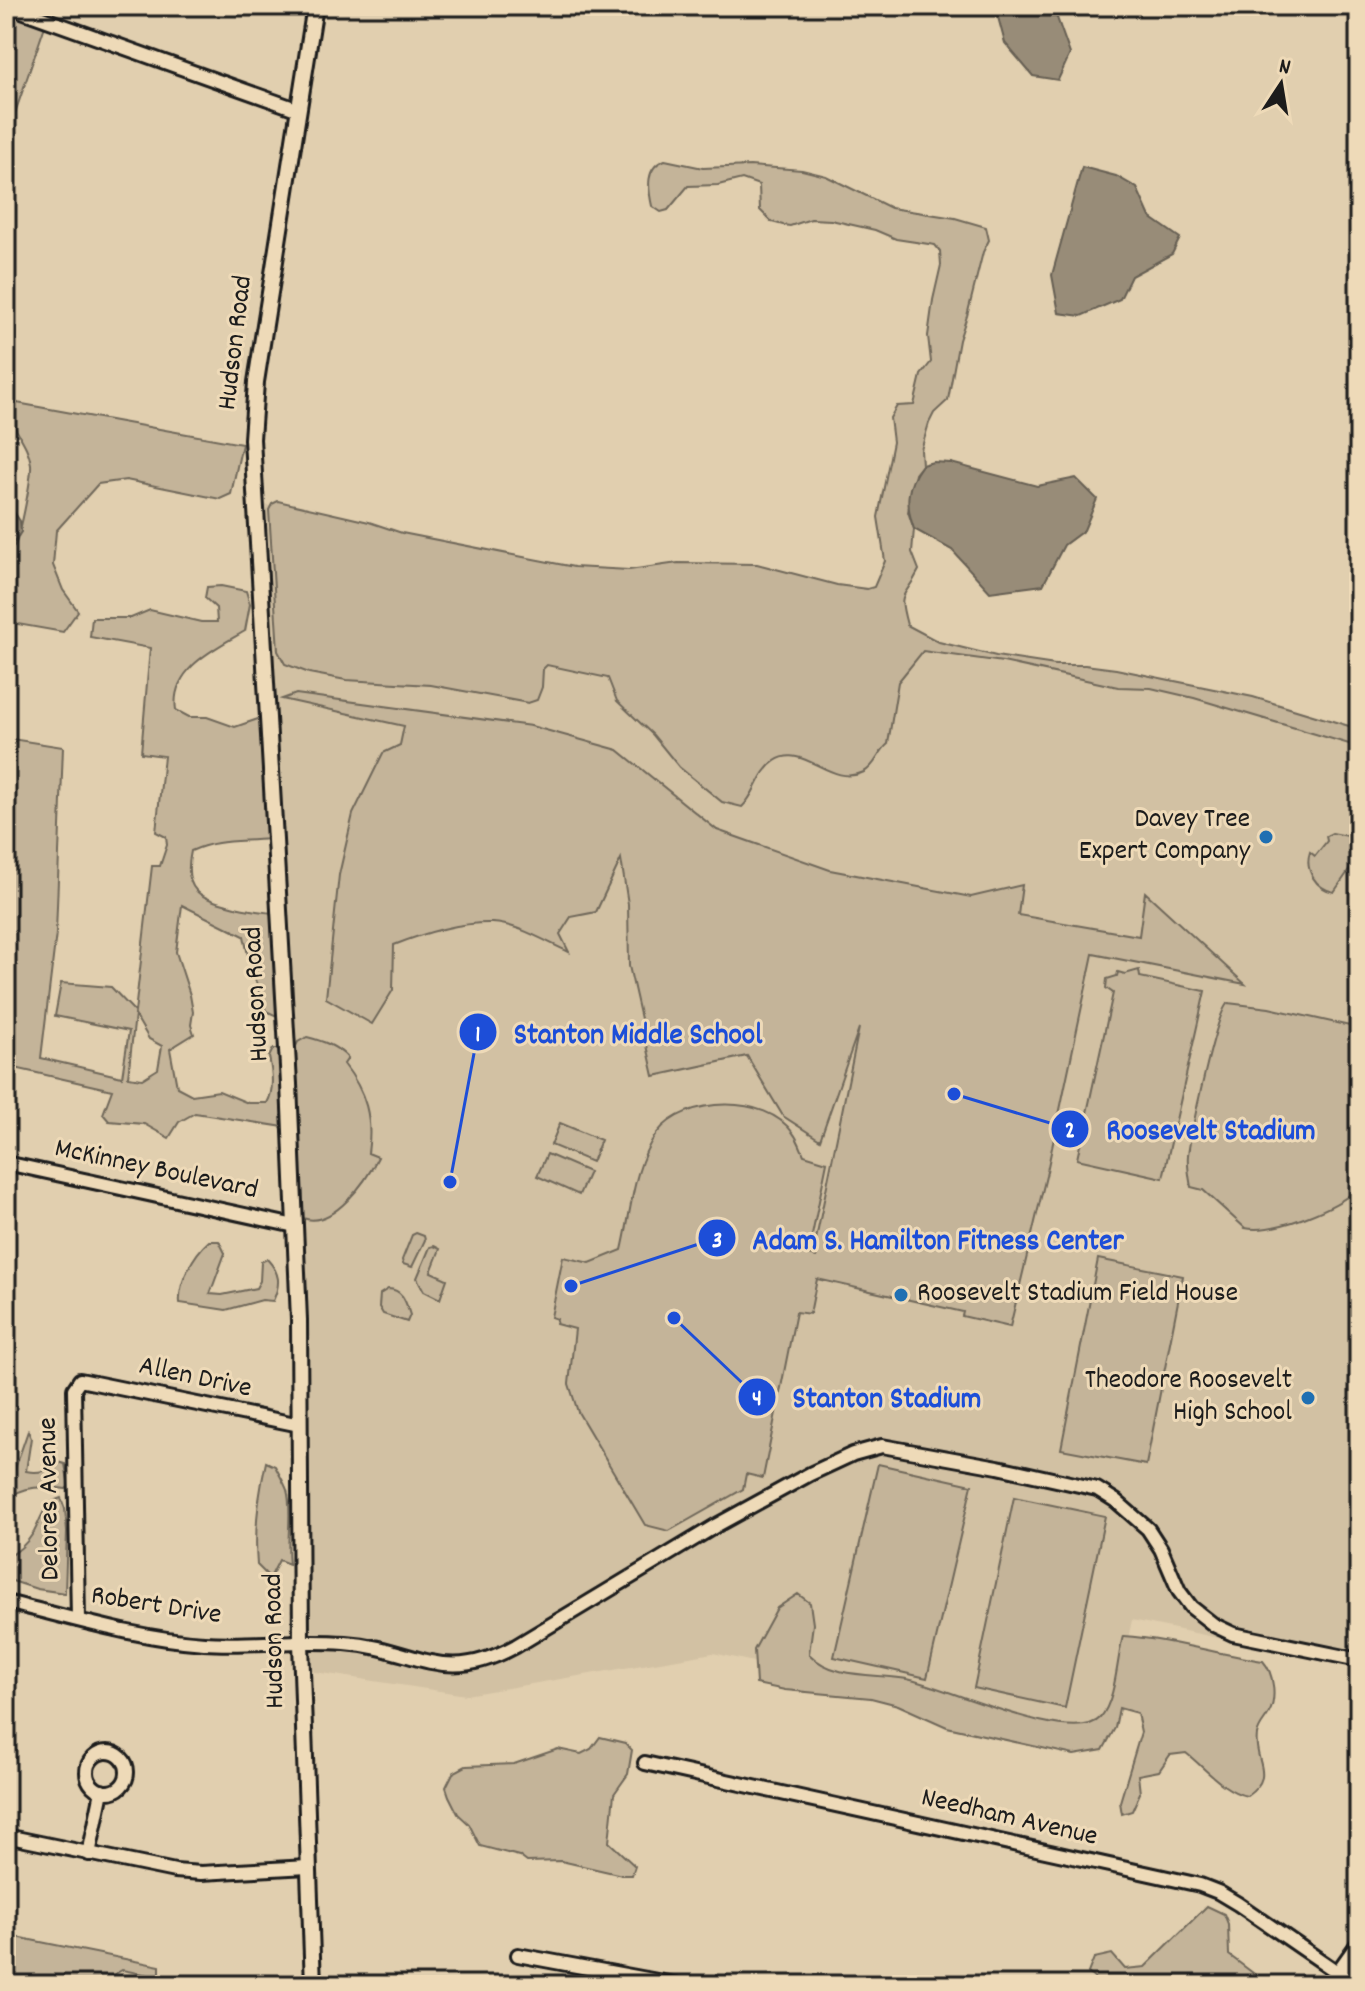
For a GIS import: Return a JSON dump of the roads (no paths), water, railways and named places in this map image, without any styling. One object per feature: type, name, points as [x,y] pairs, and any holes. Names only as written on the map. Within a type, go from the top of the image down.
[{"type":"main road","points":[[1336,1980],[1359,1947]]},
{"type":"street","points":[[8,6],[299,110]]},
{"type":"street","name":"Hudson Road","points":[[313,1985],[301,1643],[295,1226],[252,439],[257,370],[315,6]]},
{"type":"street","name":"McKinney Boulevard","points":[[6,1163],[295,1226]]},
{"type":"street","name":"Allen Drive","points":[[80,1380],[300,1425]]},
{"type":"street","name":"Delores Avenue","points":[[78,1619],[74,1389],[80,1380]]},
{"type":"street","name":"Robert Drive","points":[[6,1602],[205,1643],[356,1644],[448,1665],[484,1662],[810,1474],[853,1454],[882,1446],[1097,1489],[1148,1529],[1161,1549],[1179,1591],[1191,1607],[1214,1625],[1233,1634],[1359,1660]]},
{"type":"street","name":"Needham Avenue","points":[[645,1763],[1209,1888],[1238,1904],[1336,1980]]},
{"type":"street","points":[[89,1854],[102,1791]]},
{"type":"street","points":[[6,1836],[175,1871],[201,1873],[308,1867]]},
{"type":"street","points":[[518,1955],[679,1985]]},
{"type":"place","name":"Davey Tree Expert Company","points":[[1266,837]]},
{"type":"place","name":"Roosevelt Stadium","points":[[954,1094]]},
{"type":"place","name":"Stanton Middle School","points":[[450,1182]]},
{"type":"place","name":"Adam S. Hamilton Fitness Center","points":[[571,1286]]},
{"type":"place","name":"Roosevelt Stadium Field House","points":[[901,1295]]},
{"type":"place","name":"Stanton Stadium","points":[[674,1318]]},
{"type":"place","name":"Theodore Roosevelt High School","points":[[1308,1398]]}]
